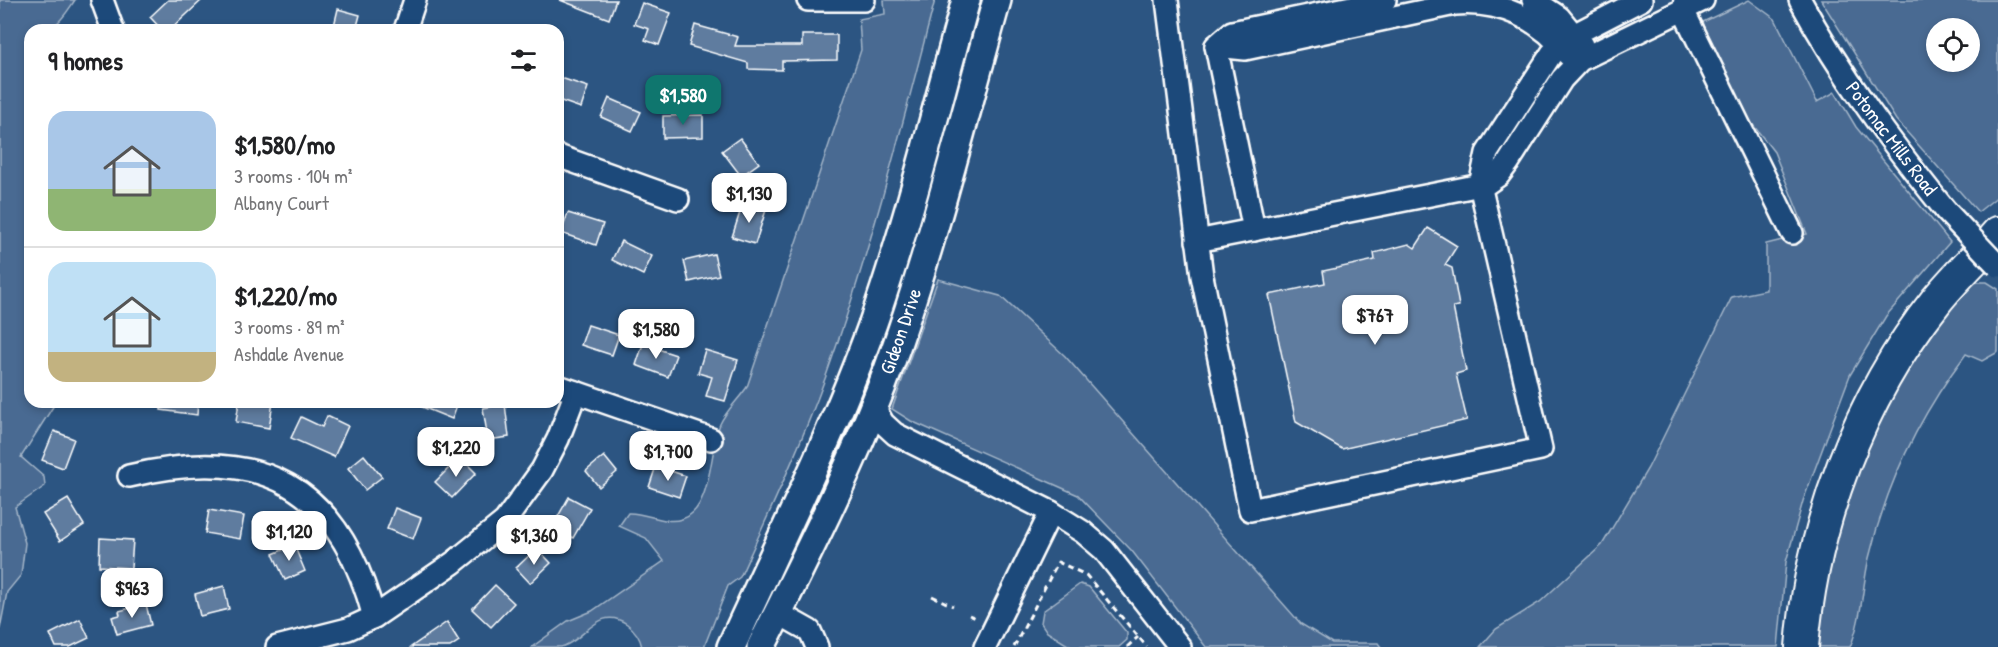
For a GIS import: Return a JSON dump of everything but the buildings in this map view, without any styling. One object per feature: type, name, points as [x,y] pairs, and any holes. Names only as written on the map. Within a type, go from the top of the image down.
[{"type":"highway","points":[[1802,647],[1812,569],[1820,537],[1840,477],[1861,427],[1887,377],[1930,310],[1998,233]]},
{"type":"main road","name":"Gideon Drive","points":[[731,647],[837,414],[872,324],[897,248],[966,0]]},
{"type":"main road","name":"Gideon Drive","points":[[760,647],[847,468],[906,318],[935,224],[997,0]]},
{"type":"street","points":[[102,0],[111,24]]},
{"type":"street","points":[[407,24],[415,0]]},
{"type":"street","points":[[808,0],[864,0]]},
{"type":"street","points":[[1167,0],[1197,241],[1250,510],[1541,449],[1480,185],[1482,164],[1494,141],[1545,64],[1568,40],[1636,2],[1643,29]]},
{"type":"street","points":[[1216,46],[1232,32],[1385,0]]},
{"type":"street","points":[[1533,0],[1559,17],[1568,40],[1583,60]]},
{"type":"street","points":[[1197,241],[1486,184],[1499,175],[1508,164],[1562,79],[1583,60],[1684,5],[1703,0]]},
{"type":"street","name":"Potomac Mills Road","points":[[1800,0],[1865,105],[1946,211],[1998,266]]},
{"type":"street","points":[[1216,46],[1245,49],[1455,4],[1478,3],[1518,14],[1542,29],[1568,40]]},
{"type":"street","points":[[1684,5],[1792,233]]},
{"type":"street","points":[[1216,46],[1254,230]]},
{"type":"street","points":[[564,158],[678,199]]},
{"type":"street","points":[[564,406],[567,389],[711,439]]},
{"type":"street","points":[[873,405],[889,430],[1051,512],[1083,532],[1104,550],[1180,647]]},
{"type":"street","points":[[277,647],[337,633],[375,617],[453,562],[505,521],[542,470],[558,440],[564,408]]},
{"type":"street","points":[[129,476],[169,466],[210,464],[234,466],[280,480],[301,492],[329,518],[361,576],[375,617]]},
{"type":"street","points":[[985,647],[1051,512]]},
{"type":"street","points":[[778,613],[810,631],[817,647]]},
{"type":"path","points":[[1014,647],[1058,562],[1086,575],[1146,647]]},
{"type":"path","points":[[932,596],[953,606]]},
{"type":"path","points":[[1126,647],[1138,637]]},
{"type":"shaded area","points":[[0,0],[75,0],[55,24],[24,24],[24,408],[52,408],[21,457],[44,477],[45,486],[15,507],[25,543],[21,575],[7,592],[0,629]]},
{"type":"shaded area","points":[[884,0],[935,0],[885,189],[842,330],[816,402],[785,478],[740,577],[728,586],[704,647],[642,647],[635,631],[630,626],[617,619],[608,618],[561,647],[532,647],[568,621],[592,611],[664,561],[646,538],[619,526],[628,513],[675,520],[692,514],[699,504],[705,492],[720,424],[747,387],[861,50],[859,19],[885,14]]},
{"type":"shaded area","points":[[1749,0],[1775,19],[1817,102],[1835,92],[1856,127],[1950,242],[1886,316],[1850,375],[1803,501],[1786,562],[1778,647],[1480,647],[1496,629],[1540,602],[1602,545],[1648,468],[1732,297],[1766,290],[1766,244],[1807,234],[1774,152],[1750,121],[1714,55],[1703,22]]},
{"type":"shaded area","points":[[1821,0],[1998,0],[1998,196],[1978,212],[1896,120]]},
{"type":"shaded area","points":[[938,279],[1000,296],[1065,356],[1301,624],[1332,643],[1378,643],[1381,647],[1206,647],[1132,551],[1078,495],[911,421],[892,409]]},
{"type":"shaded area","points":[[1977,282],[1987,282],[1998,289],[1998,352],[1982,361],[1966,354],[1919,426],[1895,476],[1876,530],[1850,647],[1816,647],[1832,546],[1863,454],[1906,372],[1962,291]]},
{"type":"shaded area","points":[[1080,584],[1089,587],[1127,633],[1127,640],[1119,647],[1071,647],[1047,632],[1041,623],[1043,611]]}]
